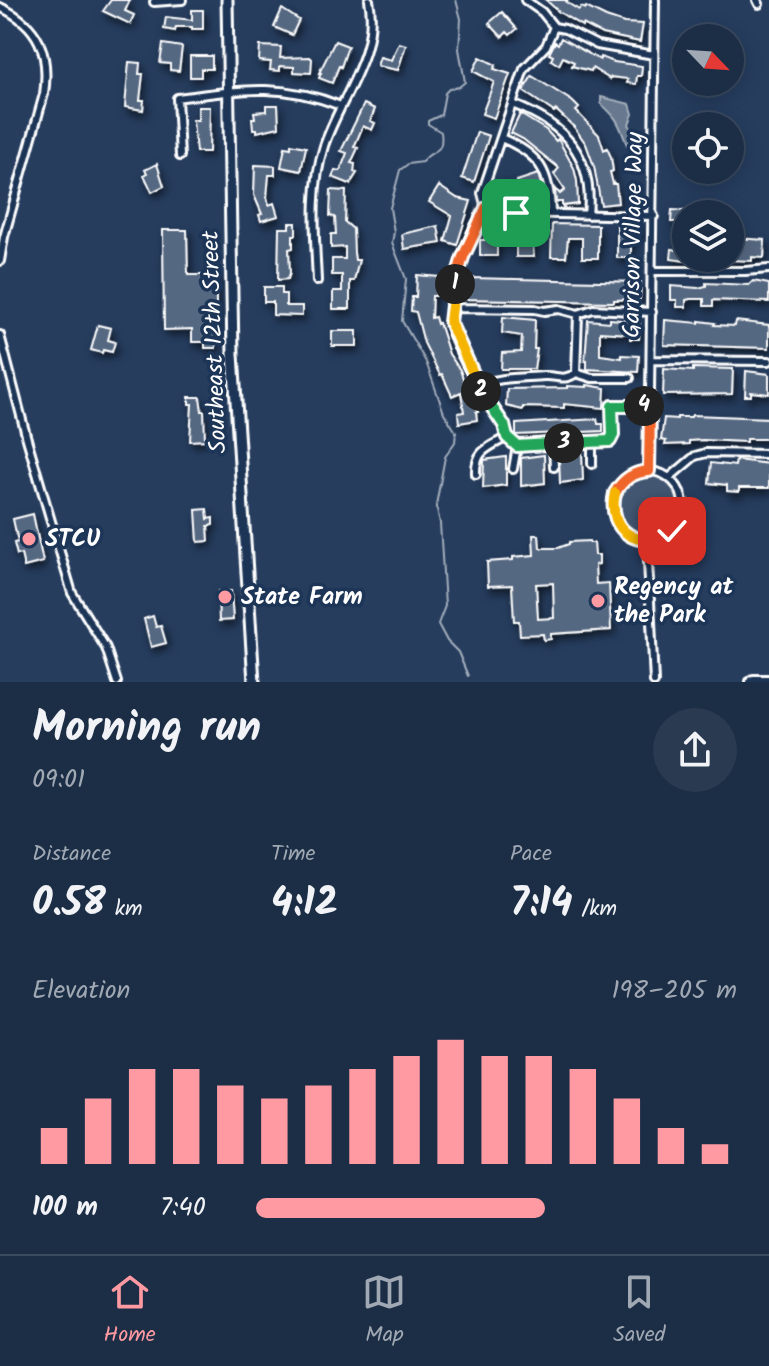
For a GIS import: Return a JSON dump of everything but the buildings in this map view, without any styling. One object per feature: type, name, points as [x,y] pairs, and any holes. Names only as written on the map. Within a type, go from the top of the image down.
[{"type":"highway","points":[[753,682],[769,682]]},
{"type":"main road","name":"Southeast 12th Street","points":[[227,0],[233,354],[254,682]]},
{"type":"street","points":[[154,2],[182,0]]},
{"type":"street","points":[[317,281],[309,199],[324,146],[367,50],[373,17],[369,0]]},
{"type":"street","points":[[525,0],[542,12],[554,27],[565,29],[597,45],[654,55]]},
{"type":"street","name":"Garrison Village Way","points":[[649,471],[655,0]]},
{"type":"street","points":[[0,7],[15,14],[33,31],[44,52],[47,72],[0,261]]},
{"type":"street","points":[[554,27],[542,51],[524,69],[482,193],[486,208],[511,213],[654,216]]},
{"type":"street","points":[[167,93],[177,98],[230,91],[283,89],[311,94],[341,106]]},
{"type":"street","points":[[177,98],[180,156]]},
{"type":"street","points":[[512,104],[549,120],[571,142],[581,159],[589,193],[588,215]]},
{"type":"street","points":[[501,138],[529,153],[541,166],[549,183],[551,213]]},
{"type":"street","points":[[486,208],[477,222],[457,272],[450,322],[478,385],[504,425],[507,437],[517,446],[592,443],[612,439],[612,406],[650,406]]},
{"type":"street","points":[[744,270],[769,269]]},
{"type":"street","points":[[653,271],[672,271]]},
{"type":"street","points":[[451,308],[559,309],[578,314],[593,309],[652,312]]},
{"type":"street","points":[[576,373],[578,314]]},
{"type":"street","points":[[0,335],[72,593],[106,648],[117,682]]},
{"type":"street","points":[[651,360],[769,361]]},
{"type":"street","points":[[478,385],[503,378],[533,379],[544,376],[564,379],[576,373],[592,378],[630,378]]},
{"type":"street","points":[[476,474],[475,462],[479,454],[507,437]]},
{"type":"street","points":[[592,443],[592,464]]},
{"type":"street","points":[[553,444],[554,467]]},
{"type":"street","points":[[513,469],[517,446]]},
{"type":"street","points":[[669,478],[695,456],[706,453],[769,454]]},
{"type":"street","points":[[649,471],[669,478],[681,495],[682,512],[672,531],[647,541],[629,535],[615,518],[613,504],[617,489],[632,475],[649,471]]},
{"type":"street","points":[[647,541],[654,682]]},
{"type":"shaded area","points":[[601,97],[630,104],[633,114],[629,124],[635,146],[627,145],[615,118],[601,104]]},
{"type":"shaded area","points":[[649,474],[661,476],[671,483],[678,493],[678,517],[671,527],[661,534],[649,536],[637,534],[627,527],[620,517],[618,505],[620,493],[627,483],[637,476]]},
{"type":"waterway","points":[[456,0],[461,19],[459,49],[465,82],[445,93],[441,115],[428,121],[441,132],[441,145],[422,162],[408,164],[400,170],[390,208],[394,232],[392,243],[406,279],[402,321],[426,362],[444,413],[456,432],[455,442],[445,457],[436,505],[445,606],[438,624],[447,641],[458,652],[468,676]]},
{"type":"place","name":"STCU","points":[[29,539]]},
{"type":"place","name":"State Farm","points":[[225,597]]},
{"type":"place","name":"Regency at the Park","points":[[598,601]]},
{"type":"route","points":[[516,213],[486,208],[477,222],[457,272],[451,308],[450,322],[459,347],[485,400],[496,411],[507,437],[517,446],[610,441],[613,435],[612,406],[650,406],[649,471],[624,480],[617,489],[613,511],[621,528],[637,539],[654,540],[672,531]]}]
